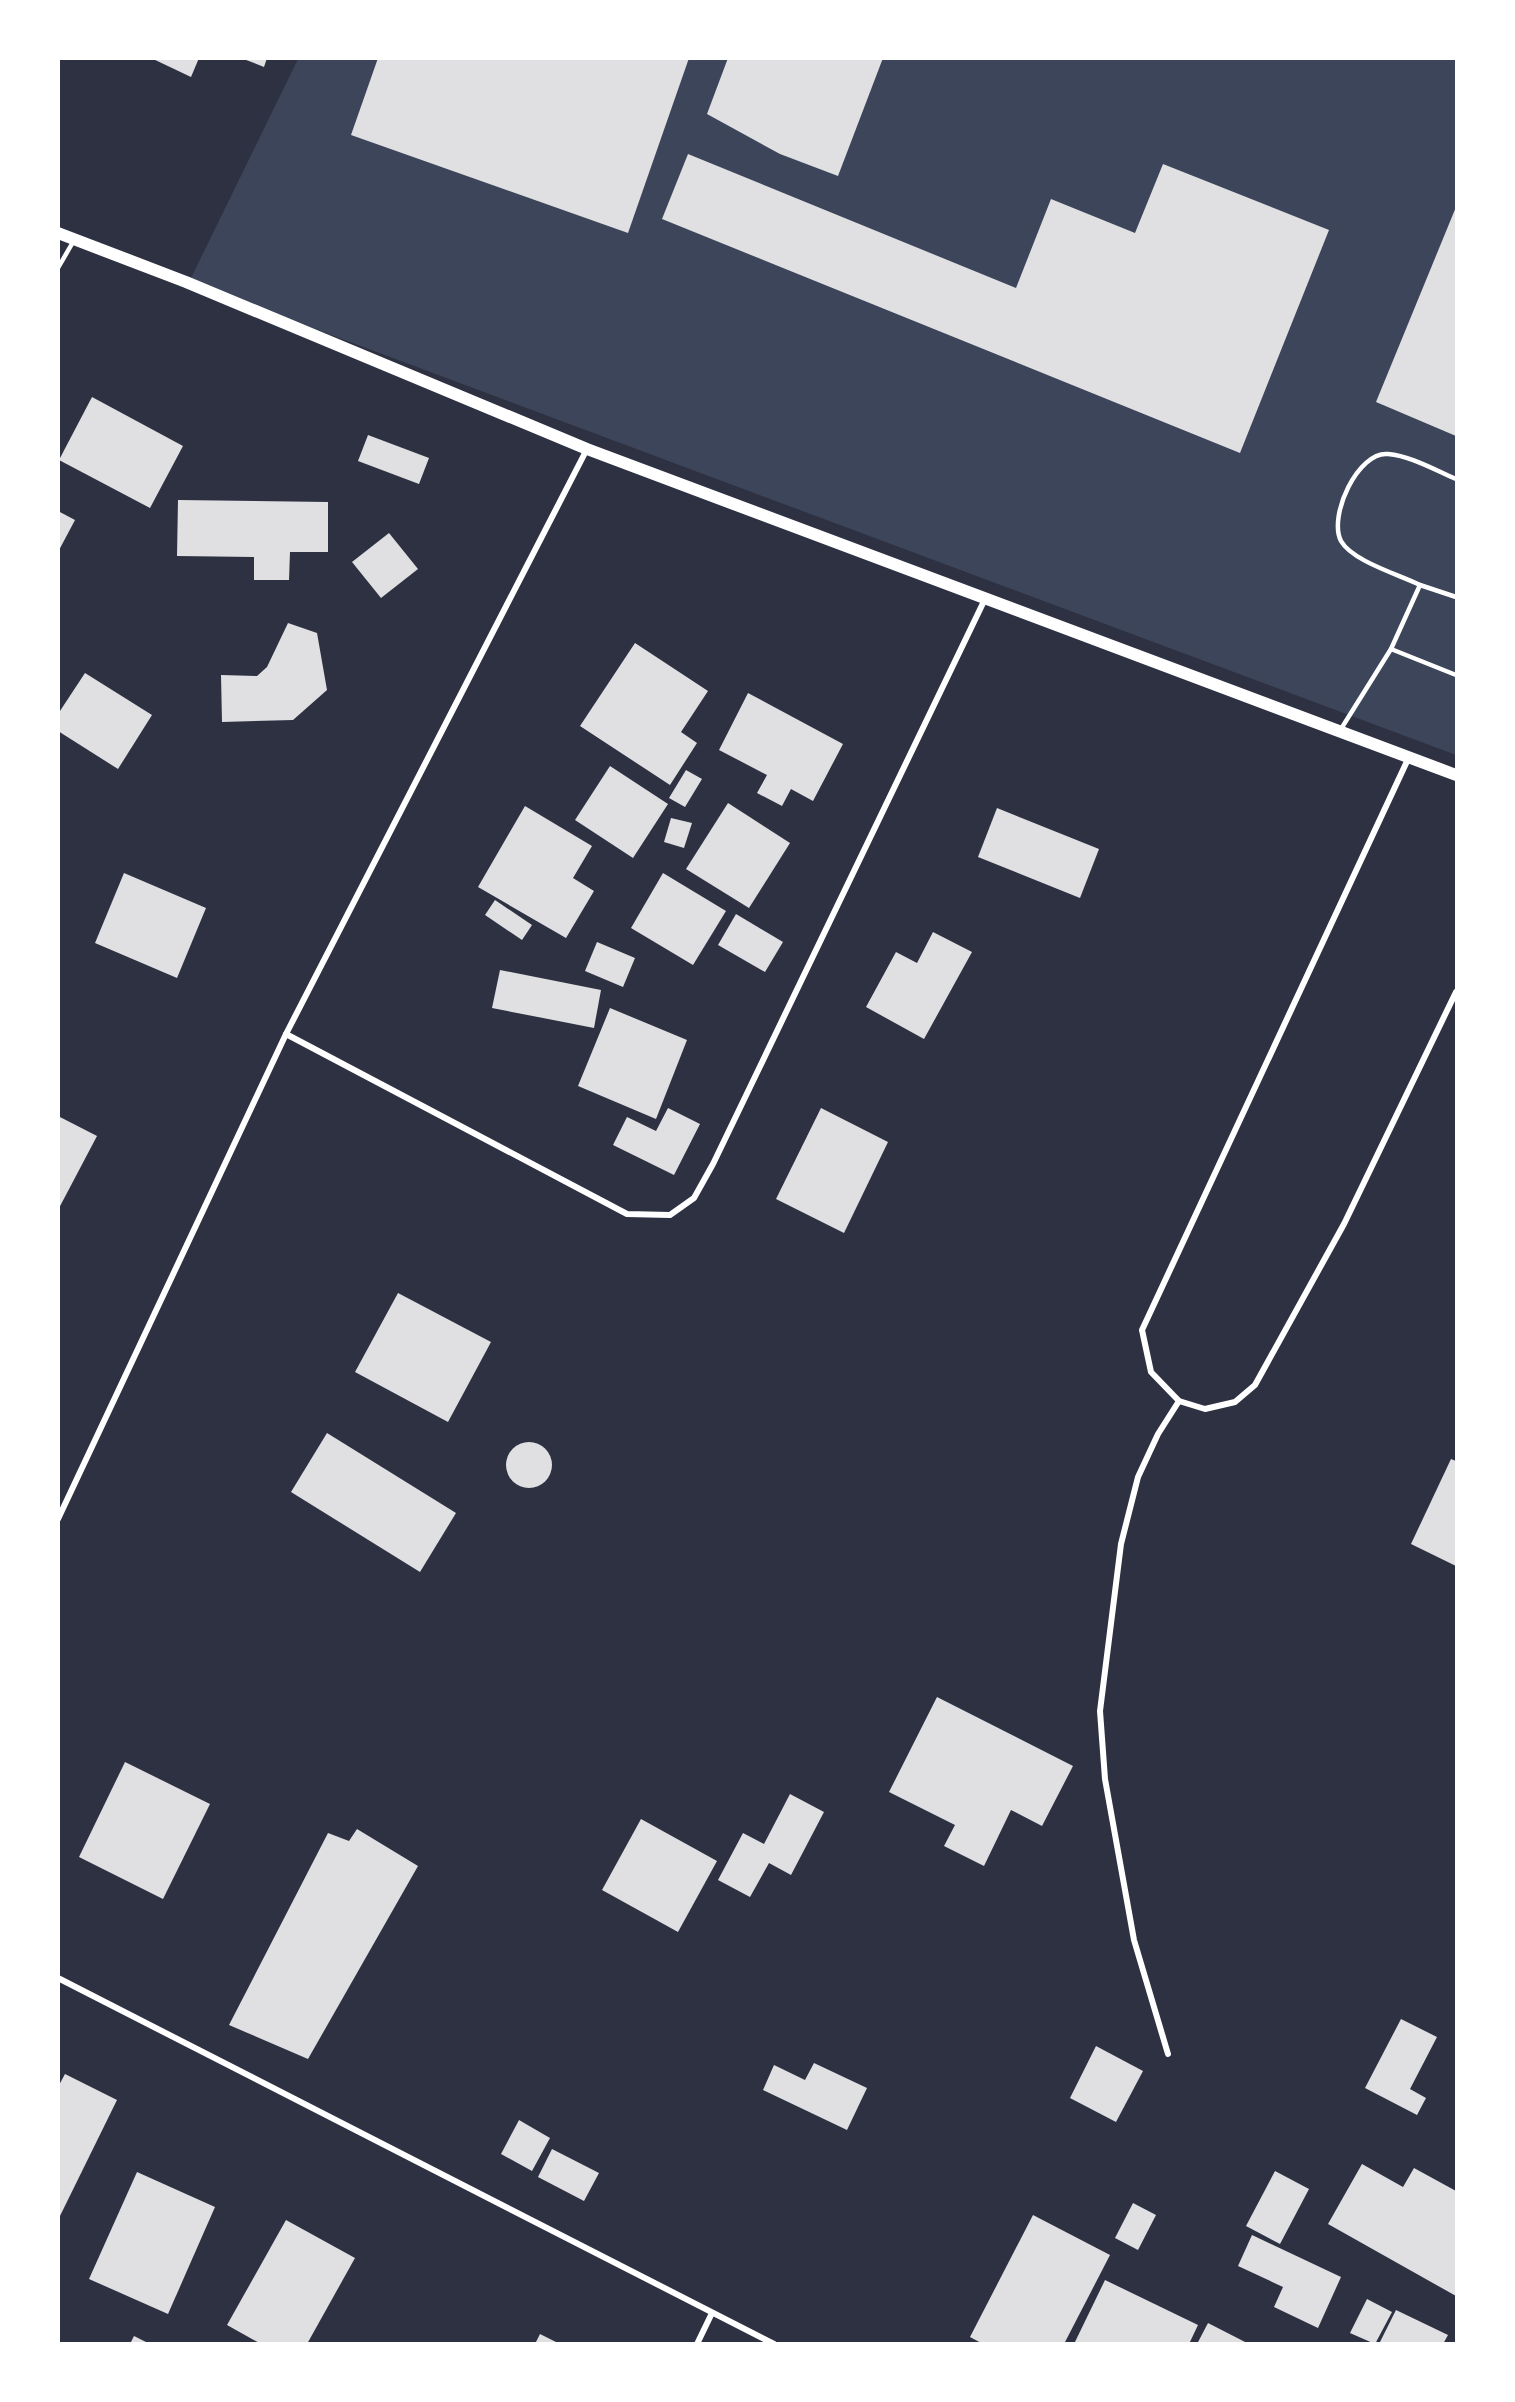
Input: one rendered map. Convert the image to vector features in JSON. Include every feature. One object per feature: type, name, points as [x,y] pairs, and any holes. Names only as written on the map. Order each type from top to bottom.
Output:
[{"type":"main road","points":[[58,232],[186,282],[587,449],[1456,775]]},
{"type":"street","points":[[58,1519],[286,1034],[587,449]]},
{"type":"street","points":[[286,1034],[627,1214],[670,1215],[694,1198],[713,1164],[985,598]]},
{"type":"street","points":[[1409,757],[1142,1330],[1151,1372],[1179,1401],[1205,1408],[1235,1402],[1255,1385],[1344,1224],[1456,992]]},
{"type":"street","points":[[1168,2054],[1134,1940],[1105,1779],[1100,1711],[1121,1544],[1135,1489],[1158,1434],[1179,1401]]},
{"type":"street","points":[[58,1978],[774,2343]]},
{"type":"street","points":[[697,2343],[712,2313]]},
{"type":"lane","points":[[58,268],[74,239]]},
{"type":"lane","points":[[1456,479],[1407,458],[1386,453],[1372,458],[1358,471],[1343,500],[1338,521],[1341,540],[1355,555],[1420,585],[1456,597]]},
{"type":"lane","points":[[1340,731],[1391,649],[1420,585]]},
{"type":"lane","points":[[1391,649],[1456,675]]},
{"type":"shaded area","points":[[298,59],[1456,59],[1456,755],[189,282]]},
{"type":"building","points":[[151,58],[199,58],[191,77]]},
{"type":"building","points":[[241,58],[267,58],[264,67]]},
{"type":"building","points":[[378,58],[689,58],[628,233],[351,135]]},
{"type":"building","points":[[728,58],[883,58],[838,176],[780,154],[707,114]]},
{"type":"building","points":[[688,154],[1016,288],[1051,199],[1135,233],[1163,164],[1329,230],[1240,453],[662,219]]},
{"type":"building","points":[[1456,207],[1456,436],[1376,402]]},
{"type":"building","points":[[92,397],[183,446],[150,508],[59,460]]},
{"type":"building","points":[[368,435],[429,458],[419,484],[358,461]]},
{"type":"building","points":[[178,500],[328,502],[328,552],[290,552],[289,580],[254,580],[254,557],[177,556]]},
{"type":"building","points":[[58,511],[75,520],[58,552]]},
{"type":"building","points":[[389,533],[418,569],[381,598],[352,562]]},
{"type":"building","points":[[288,623],[317,633],[327,690],[293,720],[222,722],[221,675],[257,676],[267,667]]},
{"type":"building","points":[[635,643],[708,691],[681,732],[697,743],[670,785],[580,726]]},
{"type":"building","points":[[85,673],[152,715],[118,769],[58,731],[58,714]]},
{"type":"building","points":[[748,693],[843,744],[813,801],[791,789],[782,806],[757,793],[767,775],[719,750]]},
{"type":"building","points":[[610,766],[668,804],[633,858],[575,820]]},
{"type":"building","points":[[686,770],[702,779],[685,807],[669,798]]},
{"type":"building","points":[[728,803],[790,843],[749,908],[686,869]]},
{"type":"building","points":[[525,806],[592,846],[573,878],[594,891],[566,938],[478,887]]},
{"type":"building","points":[[997,808],[1099,849],[1080,898],[978,857]]},
{"type":"building","points":[[671,818],[692,823],[684,848],[664,842]]},
{"type":"building","points":[[124,873],[206,908],[177,978],[95,943]]},
{"type":"building","points":[[663,873],[726,911],[693,965],[631,928]]},
{"type":"building","points":[[495,900],[532,925],[522,940],[485,915]]},
{"type":"building","points":[[736,914],[783,942],[765,972],[718,945]]},
{"type":"building","points":[[933,932],[972,952],[924,1039],[866,1007],[896,952],[917,963]]},
{"type":"building","points":[[597,942],[635,958],[623,987],[585,971]]},
{"type":"building","points":[[500,970],[601,990],[594,1028],[492,1008]]},
{"type":"building","points":[[610,1008],[687,1040],[656,1119],[578,1086]]},
{"type":"building","points":[[668,1108],[700,1124],[674,1175],[613,1145],[627,1117],[656,1131]]},
{"type":"building","points":[[821,1108],[888,1142],[844,1233],[776,1199]]},
{"type":"building","points":[[58,1116],[97,1136],[58,1210]]},
{"type":"building","points":[[398,1293],[491,1342],[448,1422],[355,1372]]},
{"type":"building","points":[[327,1433],[456,1513],[420,1572],[291,1492]]},
{"type":"building","points":[[534,1442],[546,1448],[551,1456],[551,1474],[546,1482],[538,1487],[524,1488],[512,1482],[507,1474],[506,1460],[512,1448],[520,1443]]},
{"type":"building","points":[[1451,1459],[1456,1461],[1456,1566],[1411,1544]]},
{"type":"building","points":[[937,1697],[1073,1766],[1042,1826],[1011,1810],[984,1866],[944,1846],[955,1825],[889,1792]]},
{"type":"building","points":[[125,1762],[210,1804],[163,1899],[79,1857]]},
{"type":"building","points":[[790,1794],[824,1812],[791,1875],[769,1863],[750,1897],[718,1880],[743,1833],[764,1844]]},
{"type":"building","points":[[641,1819],[717,1861],[678,1932],[602,1890]]},
{"type":"building","points":[[357,1829],[418,1866],[308,2059],[229,2025],[328,1833],[349,1841]]},
{"type":"building","points":[[1401,2019],[1437,2037],[1410,2089],[1426,2098],[1417,2115],[1365,2088]]},
{"type":"building","points":[[1096,2046],[1143,2071],[1116,2122],[1070,2098]]},
{"type":"building","points":[[814,2063],[867,2088],[847,2130],[763,2090],[774,2065],[805,2080]]},
{"type":"building","points":[[65,2074],[117,2100],[58,2220],[58,2087]]},
{"type":"building","points":[[519,2120],[550,2138],[532,2171],[501,2154]]},
{"type":"building","points":[[552,2149],[599,2173],[584,2201],[538,2177]]},
{"type":"building","points":[[1362,2164],[1403,2187],[1414,2168],[1456,2191],[1456,2296],[1328,2224]]},
{"type":"building","points":[[1275,2171],[1309,2189],[1280,2244],[1246,2226]]},
{"type":"building","points":[[137,2172],[215,2207],[168,2314],[89,2279]]},
{"type":"building","points":[[1133,2203],[1156,2215],[1138,2250],[1115,2238]]},
{"type":"building","points":[[1033,2215],[1110,2255],[1064,2344],[983,2344],[970,2337]]},
{"type":"building","points":[[286,2220],[355,2258],[307,2344],[261,2344],[227,2325]]},
{"type":"building","points":[[1252,2235],[1341,2277],[1318,2328],[1274,2307],[1283,2287],[1238,2266]]},
{"type":"building","points":[[1105,2280],[1198,2325],[1189,2344],[1074,2344]]},
{"type":"building","points":[[1367,2299],[1392,2312],[1375,2344],[1350,2333]]},
{"type":"building","points":[[1396,2310],[1448,2335],[1443,2344],[1379,2344]]},
{"type":"building","points":[[1208,2323],[1249,2344],[1197,2344]]},
{"type":"building","points":[[540,2334],[560,2344],[535,2344]]},
{"type":"building","points":[[134,2336],[150,2344],[130,2344]]}]
